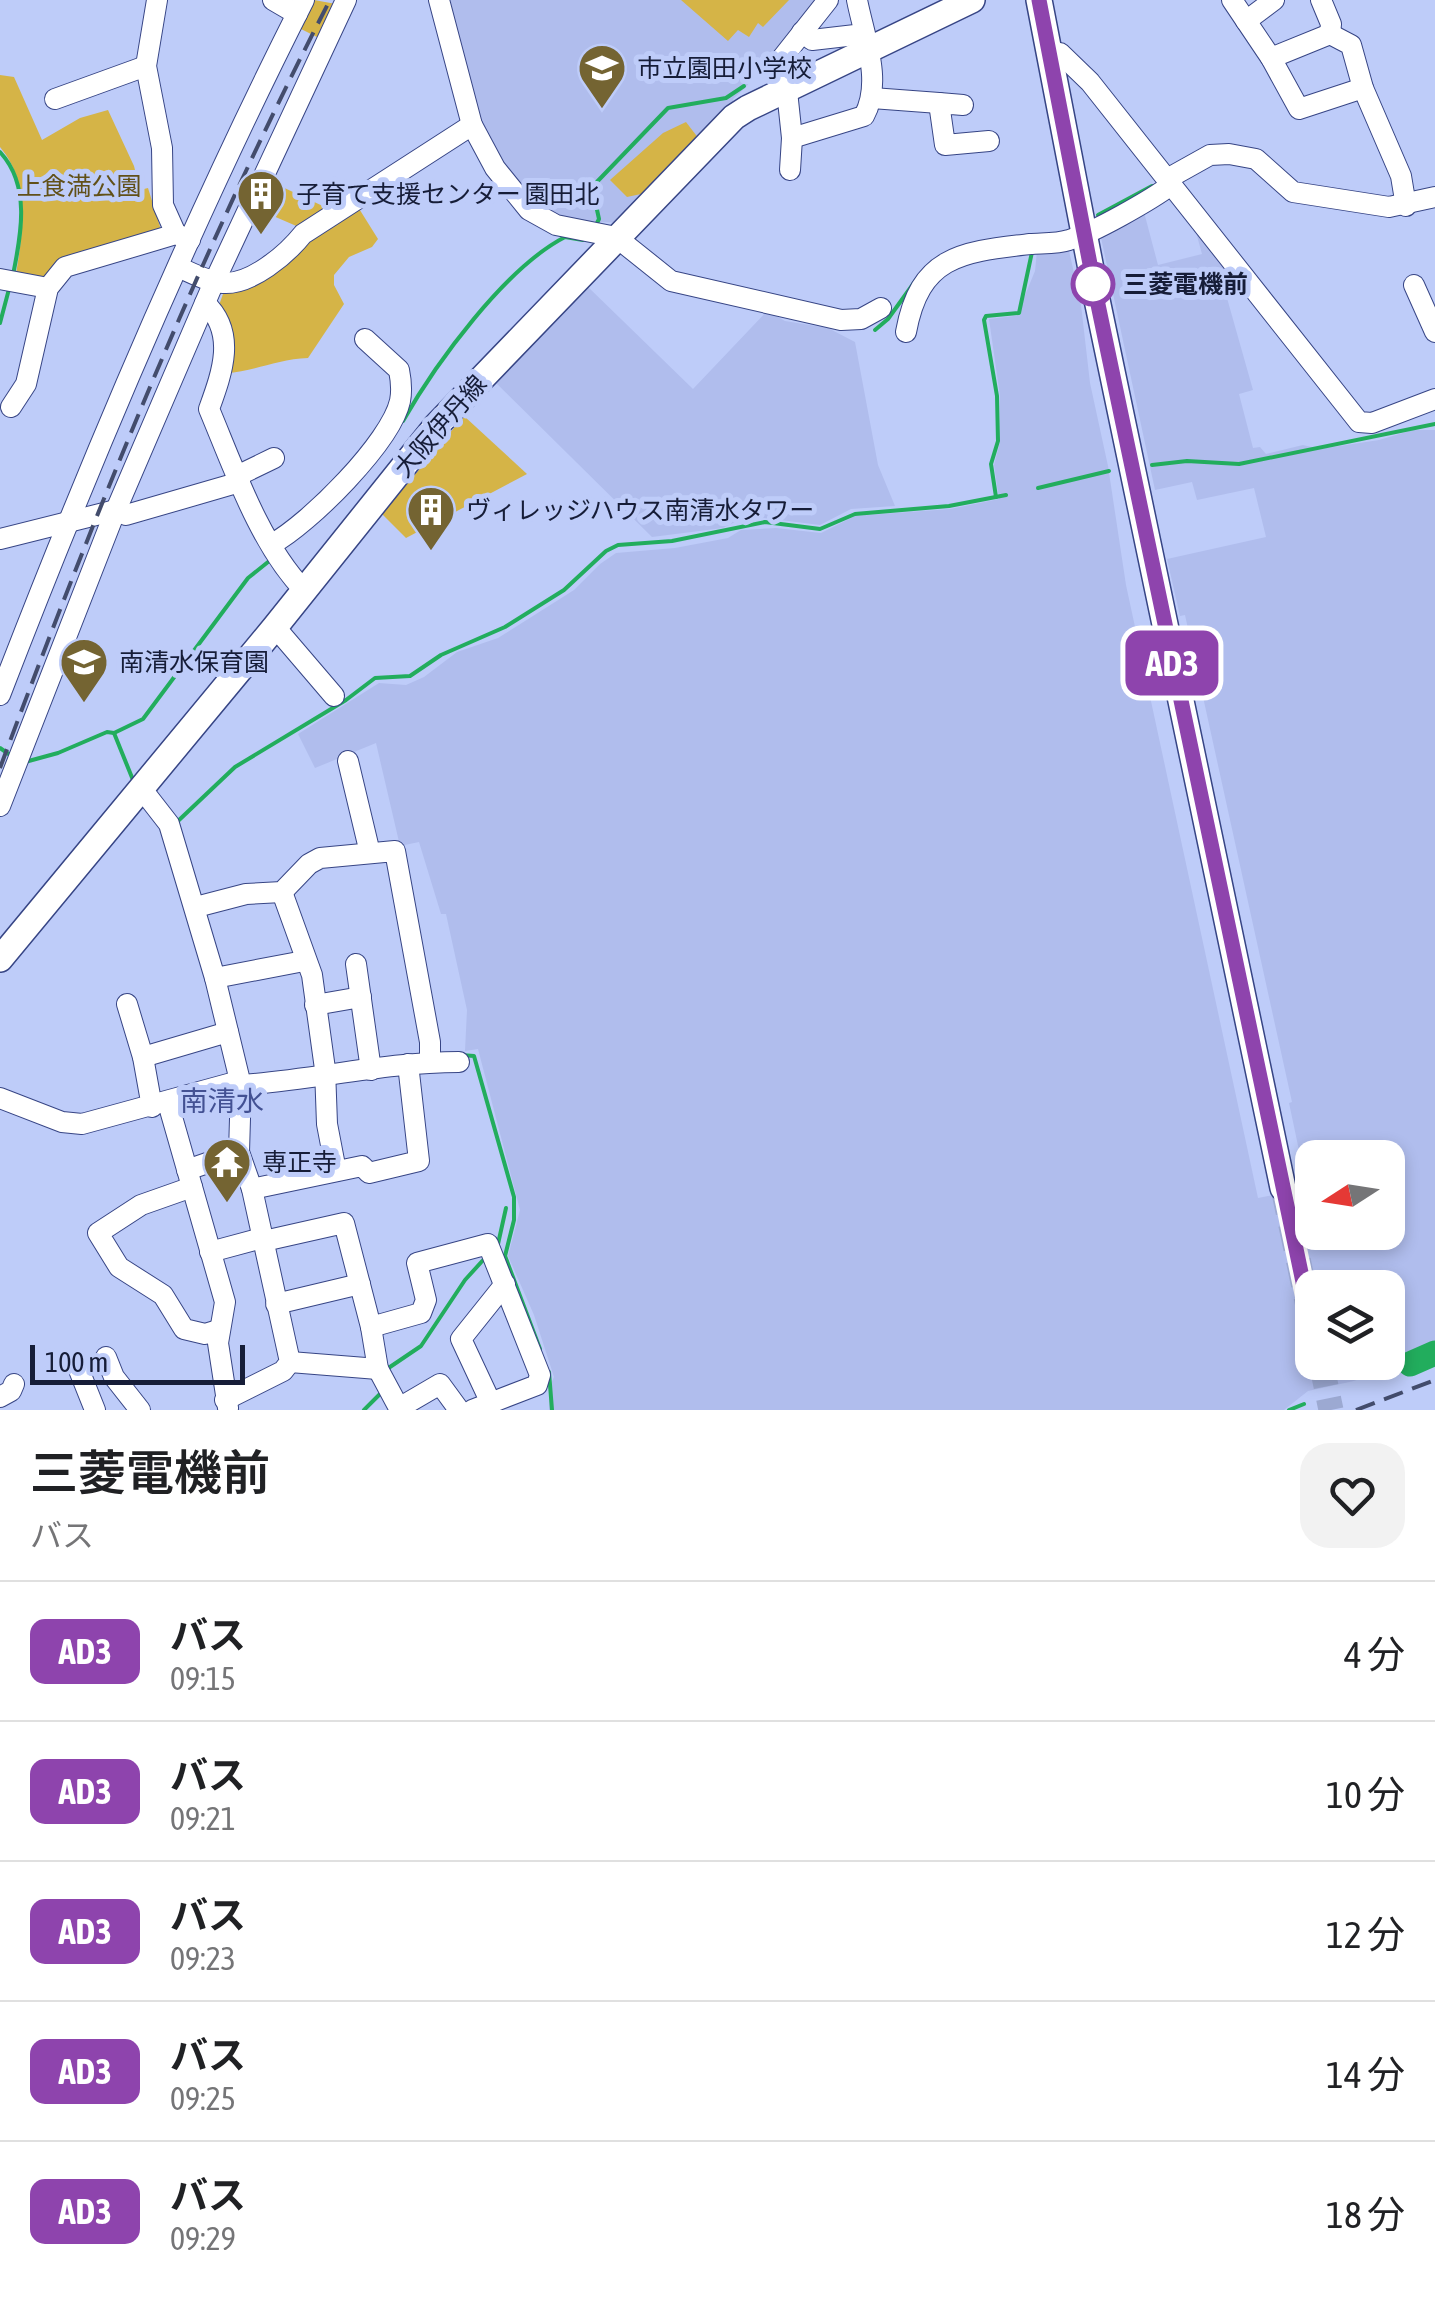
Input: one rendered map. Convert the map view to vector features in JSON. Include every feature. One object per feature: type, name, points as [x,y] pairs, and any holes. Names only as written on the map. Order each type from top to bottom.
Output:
[{"type":"main road","name":"大阪伊丹線","points":[[0,959],[436,426],[734,117],[866,43],[972,0]]},
{"type":"main road","points":[[1039,0],[1083,232],[1283,1188]]},
{"type":"street","points":[[157,0],[146,66],[160,131],[164,205],[183,237]]},
{"type":"street","points":[[0,695],[7,654],[178,267],[183,237],[231,154],[301,7],[273,0]]},
{"type":"street","points":[[0,806],[116,510],[214,282],[346,0]]},
{"type":"street","points":[[439,0],[472,125],[495,168],[529,210],[556,225],[616,237],[671,280],[696,288],[841,320],[860,318],[881,308]]},
{"type":"street","points":[[790,170],[792,138],[775,67],[828,0]]},
{"type":"street","points":[[792,138],[864,116],[872,98],[857,0]]},
{"type":"street","points":[[1232,0],[1299,109],[1363,88]]},
{"type":"street","points":[[1246,20],[1274,0]]},
{"type":"street","points":[[1321,0],[1331,24],[1330,34]]},
{"type":"street","points":[[802,32],[812,40],[866,43]]},
{"type":"street","points":[[1271,58],[1330,34],[1351,45],[1363,88],[1402,177],[1406,206]]},
{"type":"street","points":[[1050,54],[1060,53],[1090,82],[1359,422],[1372,423],[1435,399]]},
{"type":"street","points":[[55,99],[146,66]]},
{"type":"street","points":[[872,98],[963,104]]},
{"type":"street","points":[[939,103],[944,145],[989,141]]},
{"type":"street","points":[[178,267],[229,284],[266,268],[283,257],[303,234],[472,125]]},
{"type":"street","points":[[231,154],[266,170]]},
{"type":"street","points":[[906,332],[910,308],[920,286],[964,252],[1069,240],[1158,195],[1169,182],[1210,155],[1246,155],[1256,159],[1293,192],[1388,206],[1406,206],[1435,198]]},
{"type":"street","points":[[11,407],[26,384],[48,288],[72,263],[183,237]]},
{"type":"street","points":[[0,280],[48,288]]},
{"type":"street","points":[[1414,286],[1435,332]]},
{"type":"street","points":[[205,303],[222,325],[224,352],[223,369],[209,409],[272,544],[304,590]]},
{"type":"street","points":[[272,544],[333,494],[382,438],[400,403],[399,370],[365,340]]},
{"type":"street","points":[[0,539],[116,510],[126,514],[239,479],[274,458]]},
{"type":"street","points":[[275,627],[334,696]]},
{"type":"street","points":[[348,761],[370,853]]},
{"type":"street","points":[[127,1004],[190,1179],[224,1302],[218,1330],[224,1406],[284,1371],[290,1362],[252,1189],[239,1152],[245,1085],[170,824],[141,788]]},
{"type":"street","points":[[196,907],[246,894],[282,892],[320,858],[395,851],[430,1058]]},
{"type":"street","points":[[282,892],[312,976],[336,1170]]},
{"type":"street","points":[[215,978],[304,961]]},
{"type":"street","points":[[356,964],[371,1066]]},
{"type":"street","points":[[315,1004],[361,996]]},
{"type":"street","points":[[143,1057],[228,1032]]},
{"type":"street","points":[[0,1098],[72,1124],[245,1085],[430,1058],[460,1062]]},
{"type":"street","points":[[252,1189],[336,1170],[362,1166],[369,1173],[419,1161],[408,1064]]},
{"type":"street","points":[[218,1330],[206,1334],[184,1329],[163,1295],[119,1266],[98,1232],[239,1152]]},
{"type":"street","points":[[210,1252],[344,1223],[378,1369],[399,1409],[440,1384],[459,1410]]},
{"type":"street","points":[[371,1326],[421,1313],[426,1300],[417,1263],[488,1244],[505,1284],[540,1375],[537,1385],[481,1406],[461,1339],[505,1284]]},
{"type":"street","points":[[276,1304],[360,1284]]},
{"type":"street","points":[[106,1357],[114,1377],[140,1410]]},
{"type":"street","points":[[290,1362],[378,1369]]},
{"type":"street","points":[[77,1365],[94,1410]]},
{"type":"shaded area","name":"市立園田小学校","points":[[448,0],[815,0],[733,99],[735,107],[621,223],[577,221],[557,215],[531,197],[498,154],[476,116]]},
{"type":"shaded area","points":[[1144,212],[1158,265],[1202,254],[1194,225],[1237,281],[1225,291],[1253,390],[1239,394],[1253,448],[1260,447],[1266,454],[1303,445],[1320,449],[1413,430],[1435,430],[1435,1350],[1405,1361],[1405,1270],[1295,1270],[1295,1380],[1357,1380],[1308,1391],[1284,1410],[549,1410],[549,1388],[554,1377],[534,1315],[508,1256],[520,1210],[478,1049],[465,1051],[467,1010],[446,914],[441,914],[419,842],[400,846],[376,743],[315,768],[298,734],[379,683],[406,685],[424,677],[457,652],[498,638],[574,590],[616,553],[675,548],[728,538],[741,530],[776,528],[821,533],[855,516],[950,509],[999,499],[994,465],[1000,442],[1000,396],[989,319],[1021,315],[1037,251],[1068,246],[1126,585],[1258,1198],[1295,1190],[1295,1250],[1405,1250],[1405,1140],[1297,1140],[1289,1103],[1292,1102],[1185,615],[1180,616],[1167,559],[1266,537],[1254,488],[1197,500],[1192,482],[1155,490],[1100,233]]},
{"type":"shaded area","points":[[586,285],[693,389],[767,311],[785,321],[828,328],[855,342],[878,465],[895,506],[851,509],[820,525],[764,518],[723,528],[652,537],[494,381]]},
{"type":"green space","points":[[314,0],[336,4],[319,38],[299,28]]},
{"type":"green space","points":[[681,0],[789,0],[763,27],[758,23],[749,37],[738,30],[728,41]]},
{"type":"green space","name":"上食満公園","points":[[0,75],[14,77],[42,140],[80,118],[108,110],[134,166],[140,190],[148,188],[162,233],[40,281],[16,274],[21,192],[10,161],[0,147]]},
{"type":"green space","points":[[686,122],[699,139],[650,192],[627,197],[610,180],[663,133]]},
{"type":"green space","points":[[276,184],[327,208],[301,228],[264,212]]},
{"type":"green space","points":[[358,207],[378,239],[372,247],[349,257],[334,275],[334,285],[344,304],[308,358],[226,373],[218,308],[223,294],[265,274],[307,238]]},
{"type":"green space","points":[[464,416],[527,474],[406,538],[382,514]]},
{"type":"waterway","points":[[597,223],[592,187],[668,108],[726,98],[744,86]]},
{"type":"waterway","points":[[0,152],[10,165],[20,195],[21,227],[13,275]]},
{"type":"waterway","points":[[1098,215],[1152,186]]},
{"type":"waterway","points":[[403,421],[453,345],[496,294],[542,251],[565,237],[583,240]]},
{"type":"waterway","points":[[996,497],[991,464],[998,441],[997,396],[984,320],[986,316],[1019,313],[1032,252]]},
{"type":"waterway","points":[[875,330],[888,319],[916,280]]},
{"type":"waterway","points":[[0,323],[9,289]]},
{"type":"waterway","points":[[1152,465],[1187,461],[1239,464],[1435,424]]},
{"type":"waterway","points":[[1038,488],[1109,471]]},
{"type":"waterway","points":[[178,821],[235,767],[346,700],[375,678],[410,676],[441,655],[505,627],[564,590],[606,551],[618,545],[672,541],[765,522],[820,529],[855,514],[949,506],[1006,495]]},
{"type":"waterway","points":[[25,762],[107,732],[114,733],[143,719],[248,578],[273,558]]},
{"type":"waterway","points":[[114,733],[133,780]]},
{"type":"waterway","points":[[0,748],[13,757]]},
{"type":"waterway","points":[[461,1055],[474,1056],[514,1197],[514,1220],[505,1256],[540,1349]]},
{"type":"waterway","points":[[498,1244],[506,1208]]},
{"type":"waterway","points":[[387,1369],[421,1346],[465,1280],[485,1258]]},
{"type":"waterway","points":[[1410,1364],[1435,1353]]},
{"type":"waterway","points":[[549,1372],[552,1410]]},
{"type":"waterway","points":[[364,1410],[382,1392]]},
{"type":"waterway","points":[[1289,1410],[1304,1404]]},
{"type":"tunnel","points":[[1283,1188],[1300,1270]]},
{"type":"tunnel","points":[[1325,1380],[1331,1410]]},
{"type":"railway","points":[[0,768],[153,379],[238,188],[330,0]]},
{"type":"railway","points":[[1356,1410],[1435,1380]]},
{"type":"bus line","name":"AD3","points":[[1039,0],[1096,295],[1300,1270]]},
{"type":"place","name":"市立園田小学校","points":[[602,110]]},
{"type":"place","name":"子育て支援センター 園田北","points":[[261,236]]},
{"type":"place","name":"三菱電機前","points":[[1093,284]]},
{"type":"place","name":"ヴィレッジハウス南清水タワー","points":[[431,552]]},
{"type":"place","name":"南清水保育園","points":[[84,704]]},
{"type":"place","name":"専正寺","points":[[227,1204]]},
{"type":"district","name":"南清水","points":[[222,1101]]}]
